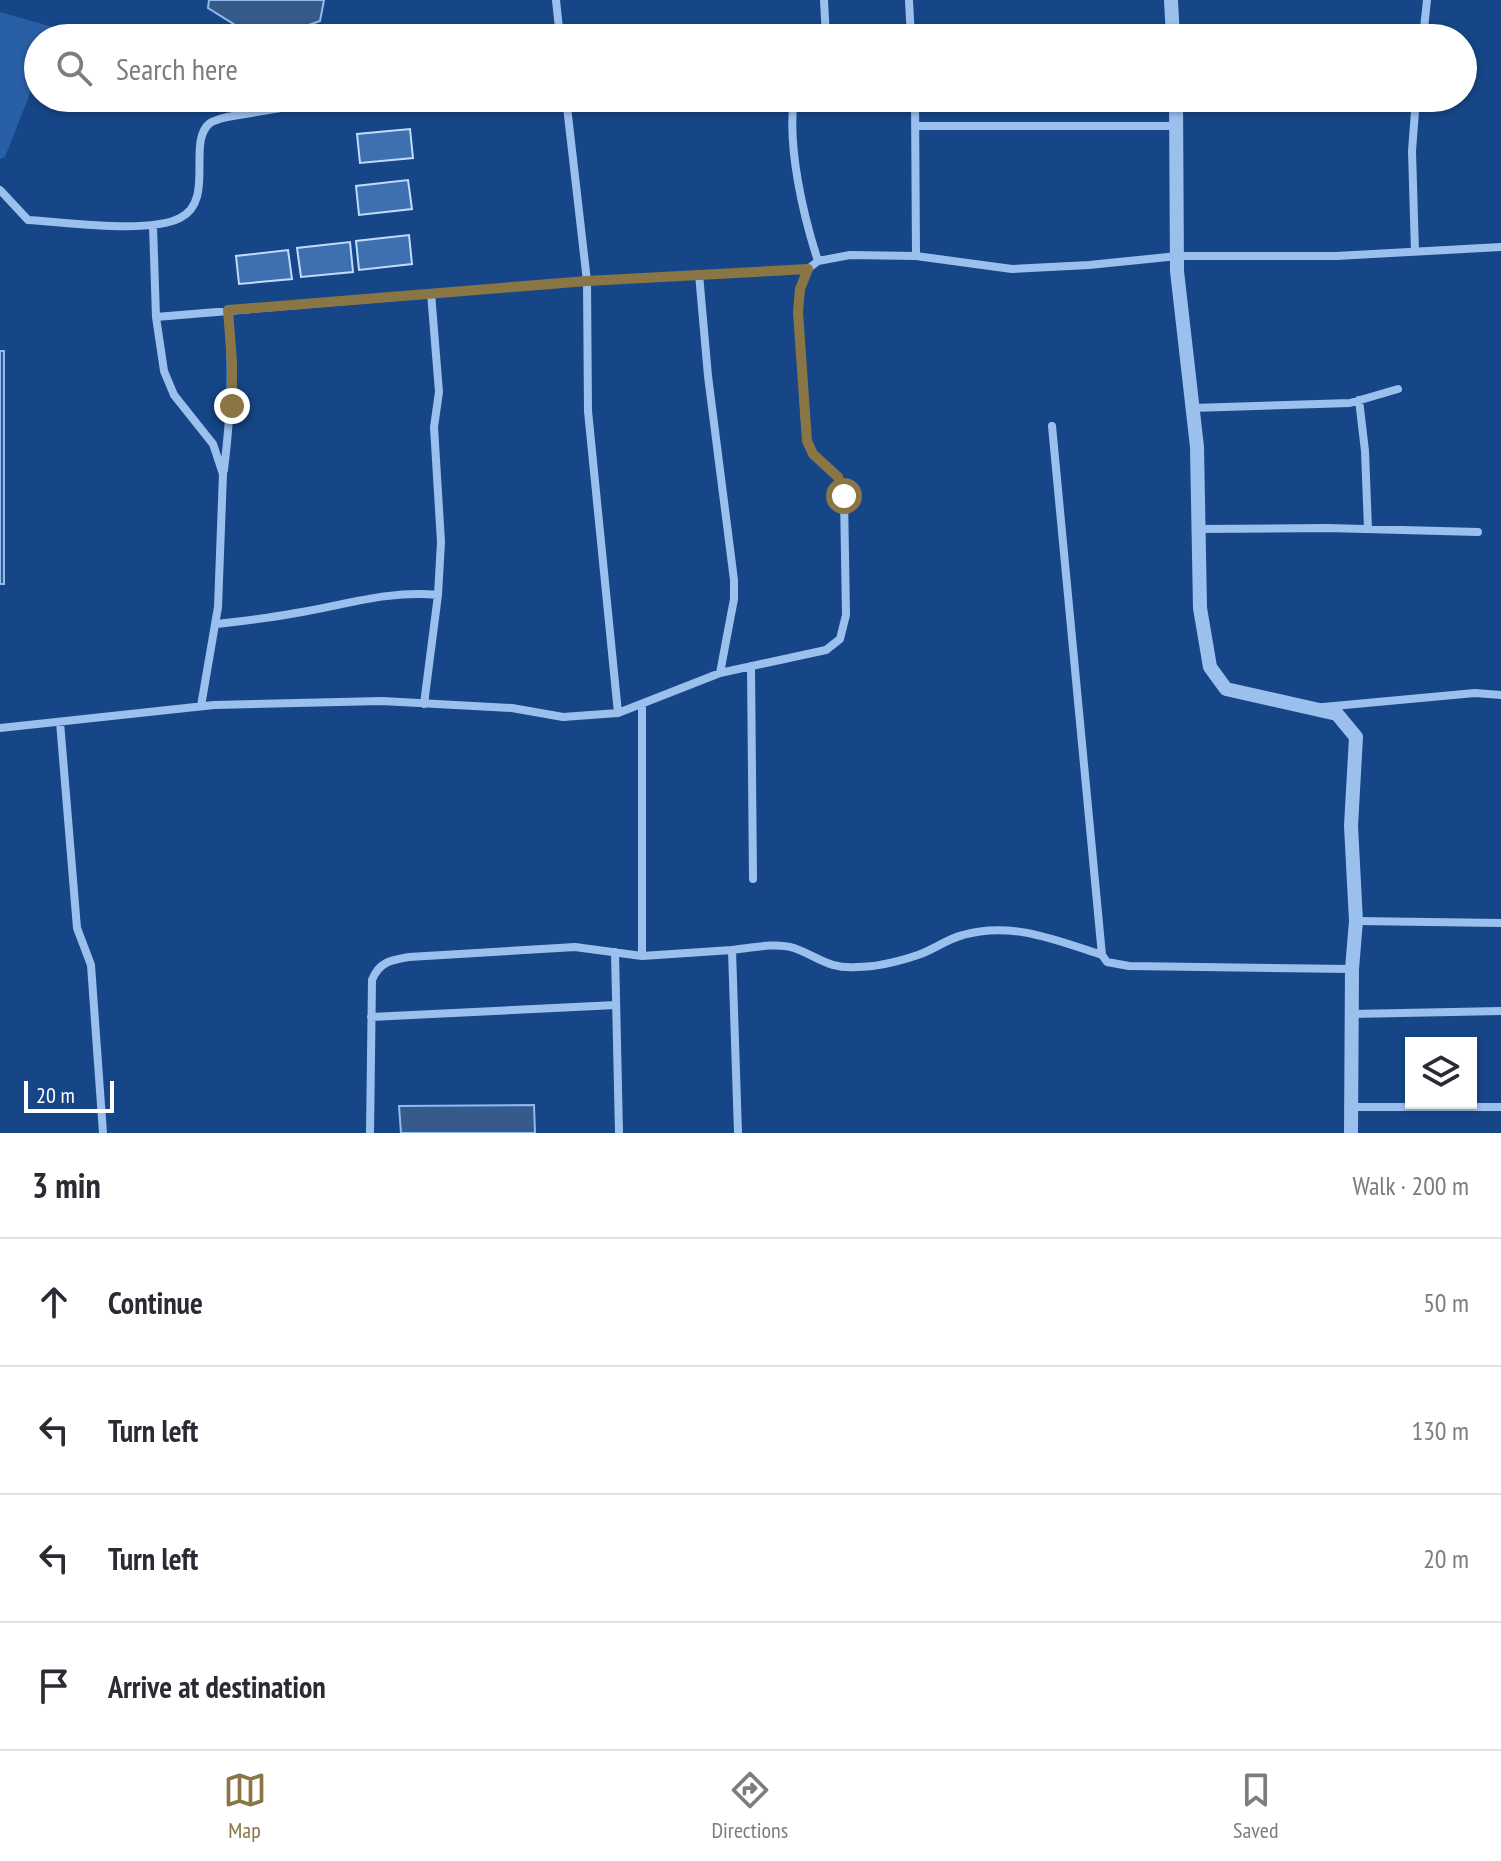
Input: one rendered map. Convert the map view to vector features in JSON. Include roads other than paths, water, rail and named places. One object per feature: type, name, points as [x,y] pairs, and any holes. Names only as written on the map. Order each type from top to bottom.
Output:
[{"type":"street","points":[[556,0],[559,24]]},
{"type":"street","points":[[824,0],[825,24]]},
{"type":"street","points":[[909,0],[910,24]]},
{"type":"street","points":[[1171,0],[1172,24]]},
{"type":"street","points":[[1424,24],[1427,0]]},
{"type":"street","points":[[0,190],[28,220],[153,226],[183,217],[196,201],[201,136],[210,122],[257,112]]},
{"type":"street","points":[[568,112],[587,281],[588,411],[618,713]]},
{"type":"street","points":[[792,112],[804,217],[818,261]]},
{"type":"street","points":[[915,112],[916,256]]},
{"type":"street","points":[[1176,112],[1178,256],[1197,447],[1200,608],[1210,667],[1226,689],[1337,714],[1356,737],[1351,826],[1356,921],[1352,969],[1351,1133]]},
{"type":"street","points":[[1415,112],[1412,151],[1415,252]]},
{"type":"street","points":[[915,126],[1177,126]]},
{"type":"street","points":[[153,226],[156,317],[164,371],[174,395],[213,444],[223,474]]},
{"type":"street","points":[[0,728],[201,706],[382,701],[512,708],[563,717],[618,713],[720,673],[826,650],[840,639],[846,615],[844,496],[838,477],[813,454],[807,441],[798,312],[800,289],[808,269],[818,261],[850,255],[916,256],[1012,269],[1178,256],[1336,256],[1501,247]]},
{"type":"street","points":[[156,317],[587,281],[808,269]]},
{"type":"street","points":[[699,274],[708,376],[734,580],[734,599],[720,673]]},
{"type":"street","points":[[424,704],[438,595],[441,542],[434,427],[439,392],[431,293]]},
{"type":"street","points":[[201,706],[216,624],[223,474],[232,406],[228,310]]},
{"type":"street","points":[[1192,408],[1350,403],[1398,389]]},
{"type":"street","points":[[1359,400],[1365,451],[1368,529]]},
{"type":"street","points":[[1052,426],[1102,955],[1107,962],[1129,966],[1352,969]]},
{"type":"street","points":[[1198,529],[1478,532]]},
{"type":"street","points":[[216,624],[298,613],[410,592],[438,595]]},
{"type":"street","points":[[751,666],[753,879]]},
{"type":"street","points":[[1316,708],[1475,693],[1501,695]]},
{"type":"street","points":[[642,705],[642,956]]},
{"type":"street","points":[[60,722],[77,928],[91,965],[103,1133]]},
{"type":"street","points":[[1356,921],[1501,923]]},
{"type":"street","points":[[370,1133],[372,980],[377,968],[389,960],[575,947],[642,956],[781,946],[793,948],[836,968],[861,967],[918,955],[968,934],[1010,930],[1032,933],[1102,955]]},
{"type":"street","points":[[732,950],[738,1133]]},
{"type":"street","points":[[615,952],[619,1133]]},
{"type":"street","points":[[371,1017],[616,1005]]},
{"type":"street","points":[[1352,1014],[1501,1011]]},
{"type":"street","points":[[1352,1107],[1501,1107]]}]
